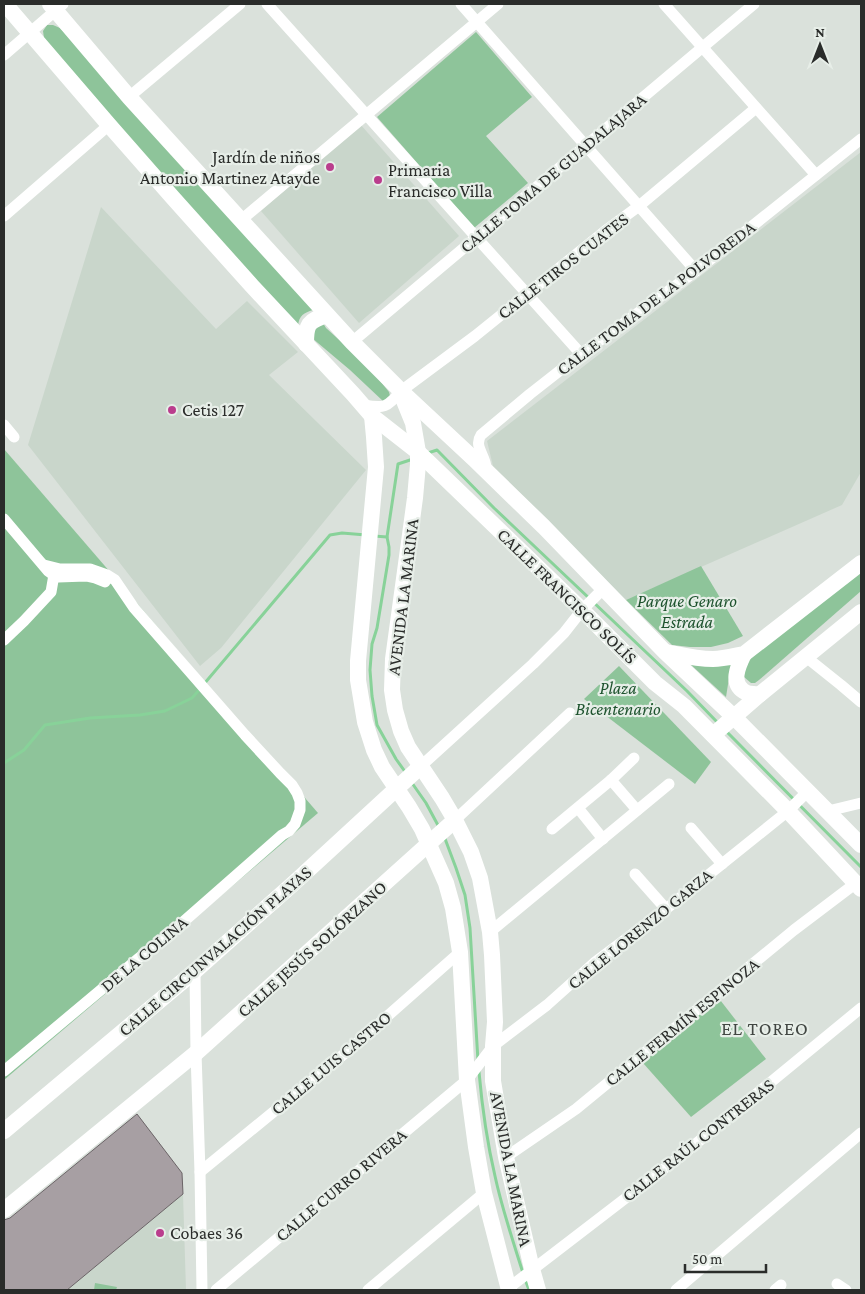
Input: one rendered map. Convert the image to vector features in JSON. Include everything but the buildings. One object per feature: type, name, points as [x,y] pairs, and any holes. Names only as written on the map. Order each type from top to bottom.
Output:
[{"type":"main road","name":"CALLE FRANCISCO SOLÍS","points":[[5,4],[252,286],[367,410],[421,455],[655,683],[684,706],[788,811],[858,886]]},
{"type":"main road","name":"CALLE FRANCISCO SOLÍS","points":[[57,6],[129,97],[352,342],[400,391],[544,527],[665,652],[734,717],[861,845]]},
{"type":"main road","points":[[306,344],[306,332],[309,324],[313,320],[327,315]]},
{"type":"main road","name":"AVENIDA LA MARINA","points":[[400,391],[413,423],[421,455],[418,464],[415,498],[392,659],[392,690],[395,710],[408,747],[455,820],[480,878],[490,932],[492,955],[495,1022],[493,1046],[494,1081],[506,1157],[538,1290]]},
{"type":"main road","name":"AVENIDA LA MARINA","points":[[367,410],[374,436],[376,467],[358,680],[364,722],[382,767],[418,822],[429,844],[446,883],[453,908],[460,952],[467,1080],[484,1193],[507,1290]]},
{"type":"main road","points":[[665,652],[687,657],[713,659],[744,654],[861,563]]},
{"type":"main road","points":[[713,735],[861,612]]},
{"type":"main road","points":[[744,654],[737,670],[737,684],[747,693],[759,695]]},
{"type":"main road","name":"CALLE CIRCUNVALACIÓN PLAYAS","points":[[4,1131],[195,970],[294,883],[421,766]]},
{"type":"main road","points":[[429,844],[455,820]]},
{"type":"main road","name":"CALLE JESÚS SOLÓRZANO","points":[[4,1210],[196,1053],[429,844]]},
{"type":"street","points":[[129,97],[240,4]]},
{"type":"street","points":[[267,4],[581,354]]},
{"type":"street","points":[[461,4],[696,271]]},
{"type":"street","points":[[240,221],[498,4]]},
{"type":"street","points":[[664,4],[816,174]]},
{"type":"street","name":"CALLE TOMA DE GUADALAJARA","points":[[352,342],[754,4]]},
{"type":"street","points":[[4,56],[57,6]]},
{"type":"street","name":"CALLE TIROS CUATES","points":[[367,410],[385,406],[392,402],[400,391],[475,336],[605,231],[639,206],[756,108]]},
{"type":"street","points":[[4,216],[109,125]]},
{"type":"street","name":"CALLE TOMA DE LA POLVOREDA","points":[[480,466],[486,464],[478,446],[478,440],[481,435],[581,354],[696,271],[861,139]]},
{"type":"street","points":[[4,425],[14,437]]},
{"type":"street","points":[[4,519],[51,570],[52,588],[48,596],[4,640]]},
{"type":"street","name":"DE LA COLINA","points":[[4,1071],[174,930],[282,835],[293,811],[293,802],[280,774],[121,591],[94,578],[51,570]]},
{"type":"street","points":[[421,766],[533,664],[604,588]]},
{"type":"street","points":[[806,657],[861,702]]},
{"type":"street","points":[[455,820],[570,713]]},
{"type":"street","points":[[552,829],[611,780],[634,758]]},
{"type":"street","points":[[611,780],[637,810]]},
{"type":"street","points":[[490,932],[669,784]]},
{"type":"street","name":"CALLE LORENZO GARZA","points":[[493,1046],[547,1005],[594,963],[666,909],[788,811],[808,792]]},
{"type":"street","points":[[828,811],[861,803]]},
{"type":"street","points":[[578,808],[603,839]]},
{"type":"street","points":[[691,828],[722,864]]},
{"type":"street","points":[[635,874],[666,909]]},
{"type":"street","name":"CALLE FERMÍN ESPINOZA","points":[[506,1157],[576,1109],[794,930],[858,886]]},
{"type":"street","name":"CALLE LUIS CASTRO","points":[[200,1172],[349,1050],[460,952]]},
{"type":"street","points":[[195,970],[202,1290]]},
{"type":"street","name":"CALLE RAÚL CONTRERAS","points":[[507,1290],[687,1151],[861,1008]]},
{"type":"street","name":"AVENIDA LA MARINA","points":[[467,1080],[493,1046]]},
{"type":"street","name":"CALLE CURRO RIVERA","points":[[216,1290],[467,1080]]},
{"type":"street","points":[[676,1290],[861,1133]]},
{"type":"street","points":[[368,1290],[484,1193]]},
{"type":"shaded area","name":"Primaria Francisco Villa","points":[[360,124],[459,236],[359,323],[261,211]]},
{"type":"shaded area","points":[[861,152],[861,472],[842,505],[626,600],[493,466],[487,441]]},
{"type":"shaded area","name":"Cetis 127","points":[[101,207],[216,329],[247,301],[298,352],[269,375],[366,470],[221,648],[200,666],[28,445]]},
{"type":"shaded area","name":"Cobaes 36","points":[[183,1194],[186,1290],[67,1290],[89,1272]]},
{"type":"green space","points":[[47,25],[60,28],[126,99],[313,310],[302,315],[298,326],[180,196],[44,38],[43,31]]},
{"type":"green space","points":[[476,32],[532,97],[486,136],[528,183],[474,228],[377,117]]},
{"type":"green space","points":[[323,323],[326,328],[369,367],[389,392],[390,396],[384,402],[312,338],[314,325]]},
{"type":"green space","points":[[4,449],[318,813],[4,1080]]},
{"type":"green space","points":[[861,563],[861,591],[755,683],[751,683],[744,677],[744,663]]},
{"type":"green space","name":"Parque Genaro Estrada","points":[[701,566],[743,636],[728,643],[711,647],[672,645],[626,600]]},
{"type":"green space","points":[[690,664],[731,665],[726,697]]},
{"type":"green space","name":"Plaza Bicentenario","points":[[619,666],[711,762],[695,784],[584,699]]},
{"type":"green space","points":[[717,996],[766,1059],[691,1117],[643,1063]]},
{"type":"green space","points":[[95,1283],[117,1287],[116,1290],[94,1290]]},
{"type":"waterway","points":[[428,453],[437,450],[494,508],[687,691],[718,723]]},
{"type":"waterway","points":[[387,537],[398,464],[413,459]]},
{"type":"waterway","points":[[204,684],[330,535],[342,533],[366,535]]},
{"type":"waterway","points":[[374,536],[387,537],[389,555],[377,628],[372,644],[370,670],[372,696],[377,725],[406,773]]},
{"type":"waterway","points":[[4,763],[24,750],[45,725],[90,718],[140,715],[165,711],[192,698],[200,689]]},
{"type":"waterway","points":[[726,731],[861,867]]},
{"type":"waterway","points":[[412,783],[426,803],[440,829]]},
{"type":"waterway","points":[[444,836],[465,895],[470,928],[478,1061]]},
{"type":"waterway","points":[[479,1072],[492,1163],[504,1213],[523,1273]]},
{"type":"waterway","points":[[525,1279],[529,1290]]},
{"type":"place","name":"Jardín de niños Antonio Martinez Atayde","points":[[330,167]]},
{"type":"place","name":"Primaria Francisco Villa","points":[[378,180]]},
{"type":"place","name":"Cetis 127","points":[[172,410]]},
{"type":"place","name":"Cobaes 36","points":[[160,1233]]},
{"type":"district","name":"EL TOREO","points":[[765,1028]]}]
